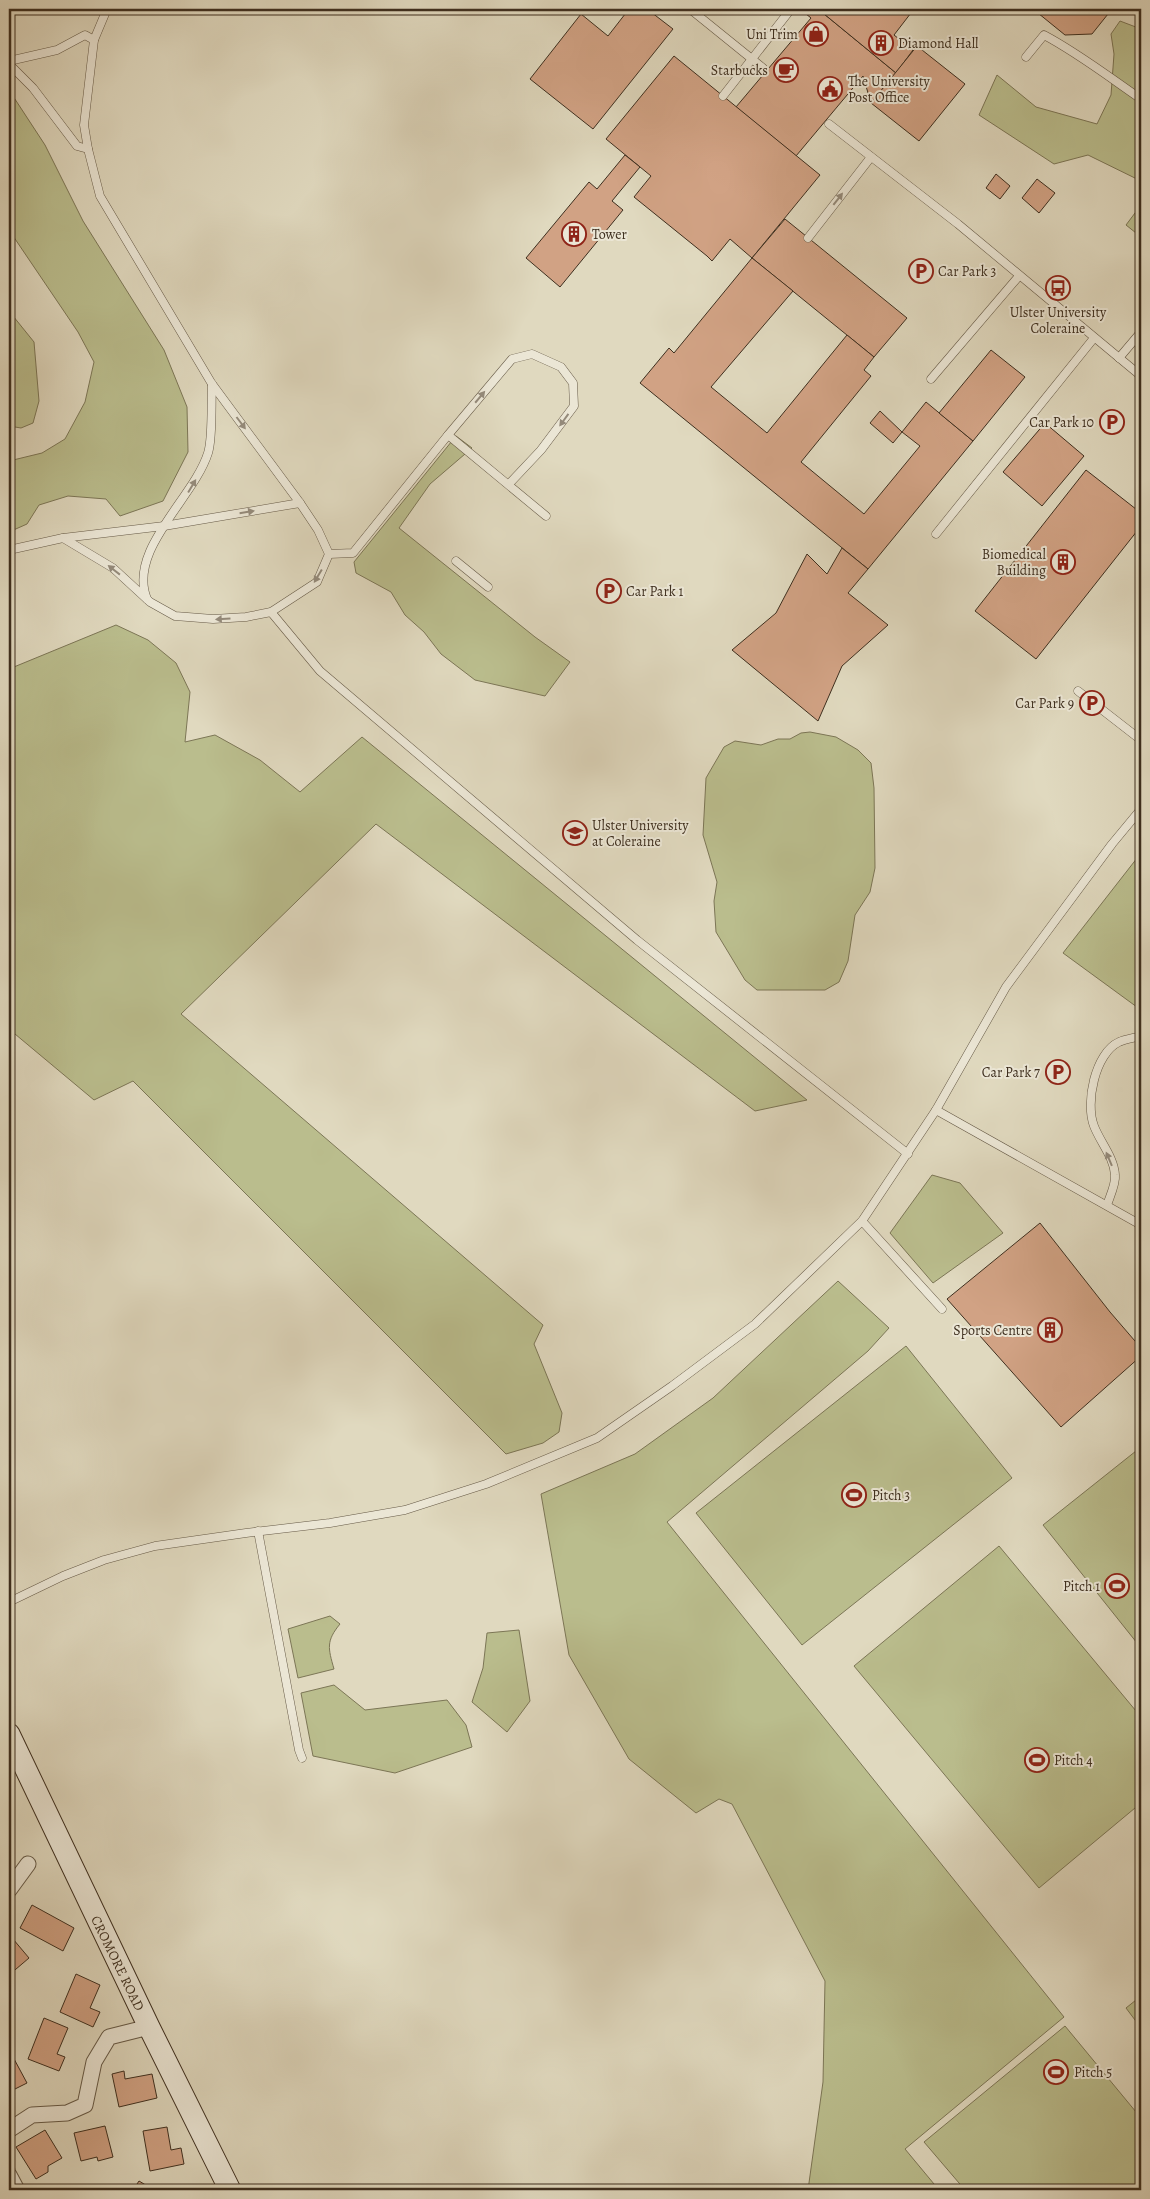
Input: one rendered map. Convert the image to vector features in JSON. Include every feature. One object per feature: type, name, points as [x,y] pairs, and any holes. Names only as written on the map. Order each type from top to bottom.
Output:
[{"type":"main road","name":"CROMORE ROAD","points":[[9,1734],[149,2027],[230,2190]]},
{"type":"street","points":[[9,1890],[28,1864]]},
{"type":"street","points":[[9,2130],[32,2115],[67,2114],[85,2105],[94,2062],[108,2037],[149,2027]]},
{"type":"street","points":[[9,2174],[16,2190]]},
{"type":"lane","points":[[62,538],[113,568],[150,602],[175,616],[190,618],[246,617],[271,612],[317,582],[329,554],[318,530],[300,503],[212,384],[100,196],[84,125],[94,40],[107,9]]},
{"type":"lane","points":[[690,9],[762,68]]},
{"type":"lane","points":[[723,96],[791,9]]},
{"type":"lane","points":[[88,149],[78,146],[33,88],[9,62],[57,50],[85,35],[94,40]]},
{"type":"lane","points":[[1026,57],[1044,35],[1072,50],[1085,62],[1141,99]]},
{"type":"lane","points":[[829,124],[958,224],[1141,376]]},
{"type":"lane","points":[[808,238],[871,157]]},
{"type":"lane","points":[[931,378],[1019,276]]},
{"type":"lane","points":[[1119,358],[1141,332]]},
{"type":"lane","points":[[936,534],[1094,338]]},
{"type":"lane","points":[[329,554],[353,553],[448,435],[512,360],[532,354],[561,367],[573,383],[574,406],[541,450],[509,484]]},
{"type":"lane","points":[[150,602],[146,598],[143,570],[148,554],[164,526],[193,485],[209,452],[212,384]]},
{"type":"lane","points":[[448,435],[546,516]]},
{"type":"lane","points":[[9,550],[62,538],[164,526],[300,503]]},
{"type":"lane","points":[[456,561],[488,588]]},
{"type":"lane","points":[[271,612],[320,671],[638,940],[908,1154]]},
{"type":"lane","points":[[1078,691],[1141,740]]},
{"type":"lane","points":[[9,1602],[63,1576],[104,1560],[154,1546],[258,1531],[330,1524],[406,1510],[486,1484],[597,1438],[755,1324],[862,1221],[936,1110],[1006,987],[1112,844],[1141,809]]},
{"type":"lane","points":[[1107,1205],[1116,1176],[1109,1155],[1090,1116],[1091,1090],[1100,1062],[1110,1049],[1118,1042],[1141,1036]]},
{"type":"lane","points":[[936,1110],[1141,1225]]},
{"type":"lane","points":[[862,1221],[942,1309]]},
{"type":"lane","points":[[258,1531],[302,1758]]},
{"type":"green space","points":[[1120,21],[1141,29],[1141,181],[1088,155],[1054,164],[979,115],[997,75],[1036,107],[1097,124],[1111,95],[1114,54],[1111,34]]},
{"type":"green space","points":[[9,90],[45,145],[83,221],[164,350],[187,407],[188,452],[163,501],[120,516],[106,499],[68,496],[39,505],[27,524],[9,532],[9,461],[42,453],[65,439],[85,402],[94,362],[78,332],[9,230]]},
{"type":"green space","points":[[1141,205],[1141,237],[1126,225]]},
{"type":"green space","points":[[9,311],[34,342],[39,401],[33,423],[21,428],[9,426]]},
{"type":"green space","points":[[456,436],[472,448],[430,484],[399,528],[535,637],[570,662],[545,696],[475,680],[441,654],[424,632],[405,615],[391,592],[356,573],[354,562]]},
{"type":"green space","points":[[116,625],[148,640],[176,663],[190,692],[185,742],[215,735],[260,760],[300,792],[362,737],[807,1100],[755,1111],[376,824],[181,1014],[543,1325],[534,1344],[562,1413],[559,1432],[543,1443],[506,1454],[133,1081],[94,1100],[9,1029],[9,669]]},
{"type":"green space","points":[[810,732],[836,737],[858,750],[871,763],[874,788],[875,868],[870,892],[855,915],[848,961],[839,982],[825,990],[757,990],[745,980],[716,932],[714,901],[717,882],[703,835],[706,778],[724,747],[735,741],[761,745],[778,739],[790,739],[801,733]]},
{"type":"green space","points":[[1141,853],[1141,1010],[1063,953]]},
{"type":"green space","points":[[932,1175],[960,1183],[1003,1233],[933,1283],[890,1233]]},
{"type":"green space","points":[[838,1281],[889,1328],[868,1351],[667,1522],[1064,2017],[905,2149],[939,2190],[808,2190],[823,2082],[825,1981],[732,1804],[719,1799],[696,1813],[629,1759],[569,1655],[541,1494],[635,1454],[713,1398]]},
{"type":"green space","name":"Pitch 3","points":[[906,1346],[1012,1478],[802,1645],[696,1513]]},
{"type":"green space","name":"Pitch 1","points":[[1141,1447],[1141,1648],[1043,1525]]},
{"type":"green space","name":"Pitch 4","points":[[999,1546],[1141,1717],[1141,1803],[1039,1888],[854,1666]]},
{"type":"green space","points":[[330,1616],[340,1624],[332,1635],[329,1645],[334,1669],[298,1678],[288,1629]]},
{"type":"green space","points":[[519,1630],[530,1701],[507,1732],[472,1702],[483,1668],[487,1633]]},
{"type":"green space","points":[[334,1685],[365,1710],[447,1700],[466,1725],[472,1747],[395,1773],[313,1756],[301,1693]]},
{"type":"green space","points":[[1141,1996],[1141,2028],[1126,2008]]},
{"type":"green space","name":"Pitch 5","points":[[1065,2026],[1141,2118],[1141,2190],[965,2190],[924,2142]]},
{"type":"building","points":[[629,9],[647,9],[673,29],[593,129],[530,79],[581,14],[608,36]]},
{"type":"building","points":[[800,9],[818,9],[896,73],[871,103],[863,76],[796,156],[736,107],[811,18]]},
{"type":"building","name":"Diamond Hall","points":[[818,9],[914,9],[894,35],[913,50],[896,73]]},
{"type":"building","points":[[1033,9],[1112,9],[1092,34],[1065,35]]},
{"type":"building","points":[[917,46],[965,84],[919,141],[871,103]]},
{"type":"building","points":[[674,56],[820,175],[752,258],[730,239],[712,261],[634,197],[651,176],[606,139]]},
{"type":"building","name":"Tower","points":[[625,155],[640,167],[612,201],[623,210],[560,287],[526,258],[589,182],[597,189]]},
{"type":"building","points":[[996,174],[1010,186],[1000,199],[986,188]]},
{"type":"building","points":[[1037,179],[1055,193],[1039,213],[1022,198]]},
{"type":"building","points":[[785,219],[907,318],[874,357],[752,258]]},
{"type":"building","points":[[752,258],[793,291],[711,387],[767,433],[847,335],[874,357],[864,370],[871,376],[801,462],[864,514],[920,446],[902,432],[926,402],[973,441],[868,569],[640,383],[669,348],[674,353]]},
{"type":"building","points":[[991,350],[1025,377],[973,441],[939,413]]},
{"type":"building","points":[[880,411],[902,432],[893,443],[870,423]]},
{"type":"building","points":[[1045,423],[1084,456],[1042,506],[1003,472]]},
{"type":"building","name":"Biomedical Building","points":[[1086,470],[1141,513],[1141,526],[1036,659],[975,611]]},
{"type":"building","points":[[842,548],[868,569],[848,593],[888,625],[842,666],[818,721],[732,650],[776,613],[807,554],[827,574]]},
{"type":"building","name":"Sports Centre","points":[[1040,1223],[1141,1348],[1141,1356],[1061,1427],[947,1299]]},
{"type":"building","points":[[32,1905],[74,1928],[63,1951],[20,1928]]},
{"type":"building","points":[[13,1939],[29,1958],[9,1975],[9,1943]]},
{"type":"building","points":[[76,1974],[100,1985],[90,2008],[100,2012],[93,2027],[60,2012]]},
{"type":"building","points":[[44,2018],[68,2028],[57,2054],[65,2057],[59,2071],[28,2059]]},
{"type":"building","points":[[13,2057],[27,2083],[9,2092],[9,2059]]},
{"type":"building","points":[[124,2071],[125,2079],[152,2074],[157,2098],[119,2107],[112,2074]]},
{"type":"building","points":[[105,2126],[113,2157],[98,2161],[97,2157],[81,2161],[74,2133]]},
{"type":"building","points":[[167,2127],[171,2150],[181,2148],[184,2164],[150,2171],[143,2131]]},
{"type":"building","points":[[45,2130],[62,2158],[48,2166],[48,2172],[36,2179],[16,2147]]},
{"type":"building","points":[[139,2181],[154,2190],[133,2190]]},
{"type":"place","name":"Uni Trim","points":[[816,34]]},
{"type":"place","name":"Diamond Hall","points":[[881,43]]},
{"type":"place","name":"Starbucks","points":[[786,70]]},
{"type":"place","name":"The University Post Office","points":[[830,89]]},
{"type":"place","name":"Tower","points":[[574,234]]},
{"type":"place","name":"Car Park 3","points":[[921,271]]},
{"type":"place","name":"Ulster University Coleraine","points":[[1058,288]]},
{"type":"place","name":"Car Park 10","points":[[1112,422]]},
{"type":"place","name":"Biomedical Building","points":[[1063,562]]},
{"type":"place","name":"Car Park 1","points":[[609,591]]},
{"type":"place","name":"Car Park 9","points":[[1092,703]]},
{"type":"place","name":"Ulster University at Coleraine","points":[[575,833]]},
{"type":"place","name":"Car Park 7","points":[[1058,1072]]},
{"type":"place","name":"Sports Centre","points":[[1050,1330]]},
{"type":"place","name":"Pitch 3","points":[[854,1495]]},
{"type":"place","name":"Pitch 1","points":[[1117,1586]]},
{"type":"place","name":"Pitch 4","points":[[1037,1760]]},
{"type":"place","name":"Pitch 5","points":[[1056,2072]]}]
